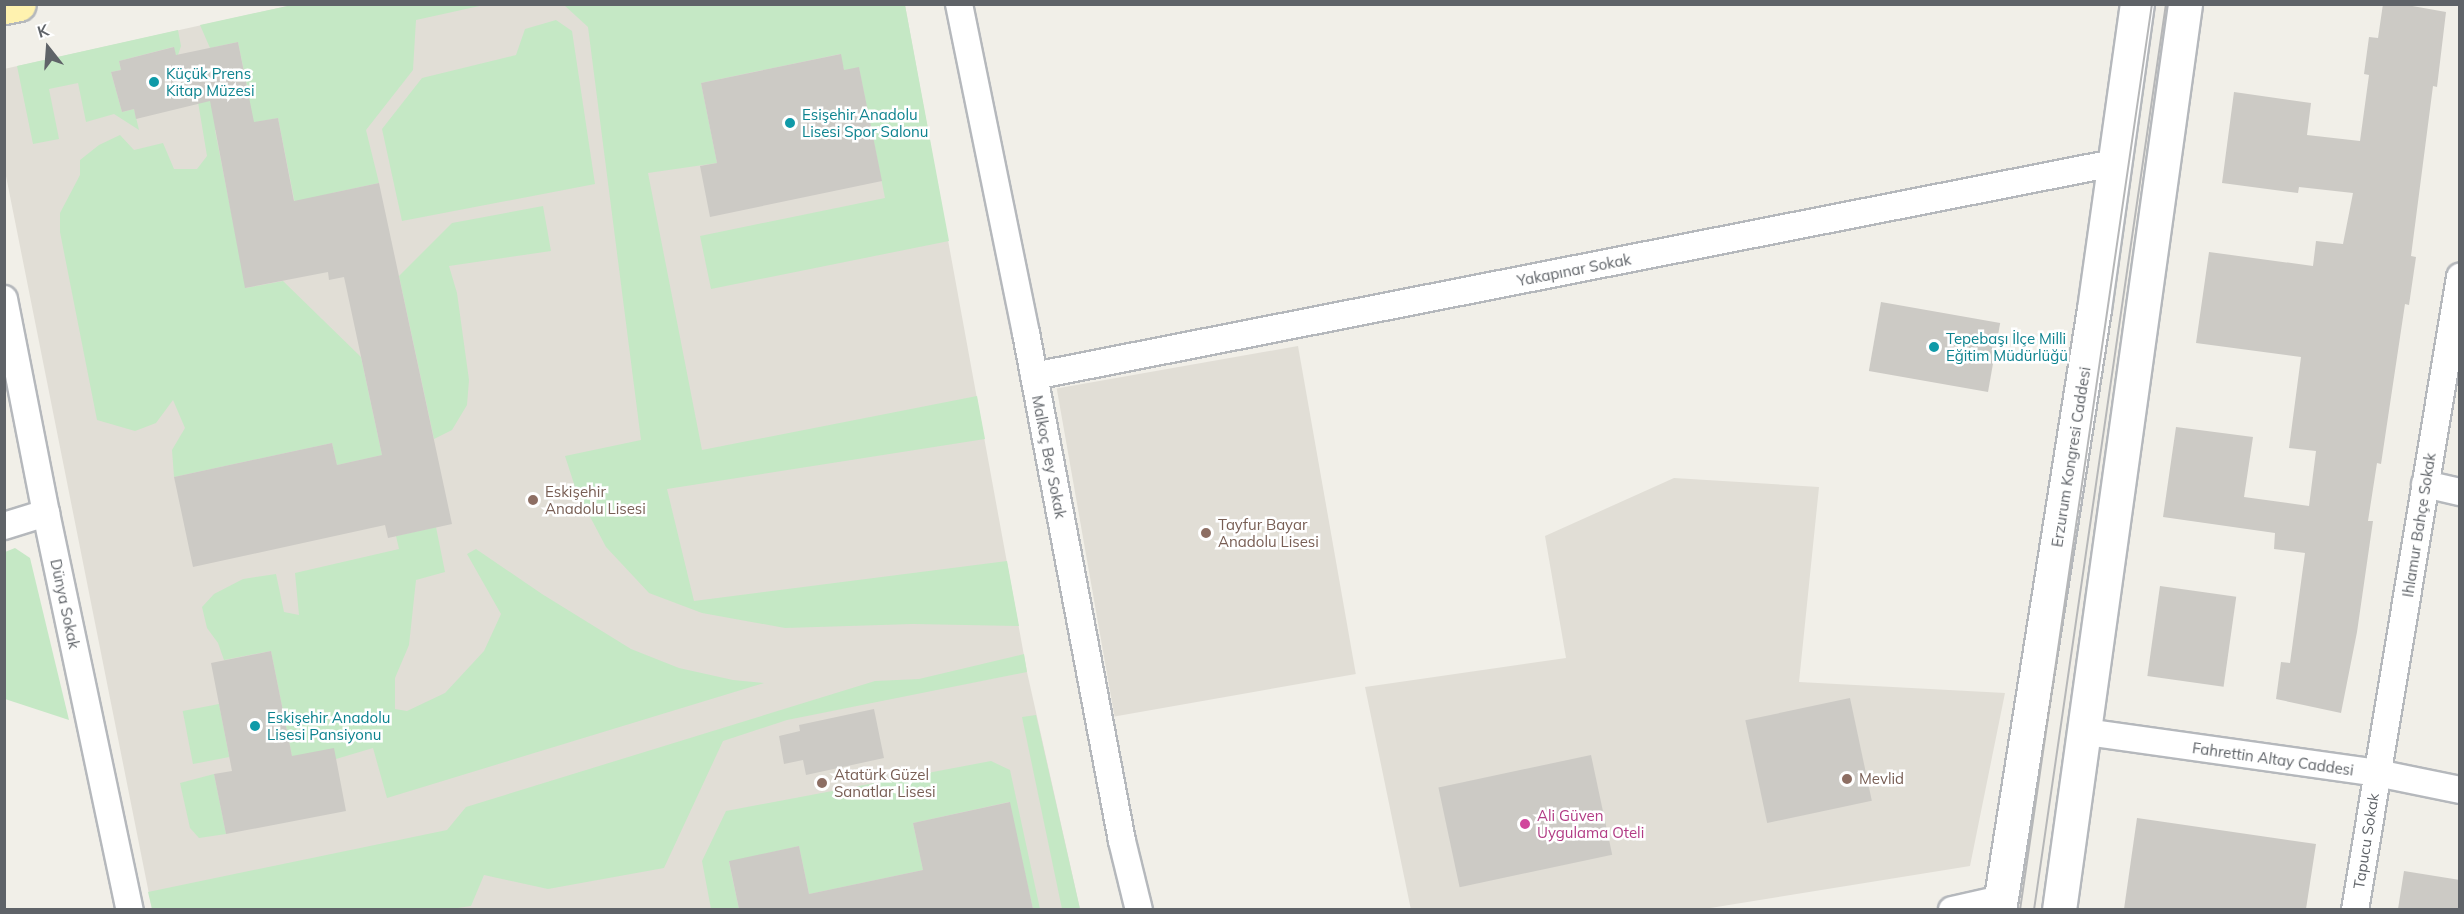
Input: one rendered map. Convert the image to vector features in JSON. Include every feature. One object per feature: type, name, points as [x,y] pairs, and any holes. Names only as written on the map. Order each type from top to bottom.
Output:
[{"type":"main road","points":[[4,7],[19,4]]},
{"type":"main road","name":"Erzurum Kongresi Caddesi","points":[[2000,904],[2137,4]]},
{"type":"main road","points":[[2060,909],[2186,4]]},
{"type":"street","name":"Malkoç Bey Sokak","points":[[959,4],[1034,376],[1122,841],[1139,909]]},
{"type":"street","name":"Yakapınar Sokak","points":[[1034,376],[2114,164]]},
{"type":"street","name":"Ihlamur Bahçe Sokak","points":[[2378,773],[2460,277]]},
{"type":"street","name":"Dünya Sokak","points":[[4,299],[46,513],[130,909]]},
{"type":"street","points":[[2426,484],[2460,492]]},
{"type":"street","points":[[4,526],[46,513]]},
{"type":"street","name":"Fahrettin Altay Caddesi","points":[[2086,732],[2378,773],[2460,790]]},
{"type":"street","name":"Tapucu Sokak","points":[[2355,909],[2378,773]]},
{"type":"street","points":[[1952,909],[2000,904]]},
{"type":"shaded area","name":"Eskişehir Anadolu Lisesi","points":[[292,5],[905,5],[1027,672],[1080,909],[152,909],[5,171],[4,69]]},
{"type":"shaded area","name":"Tayfur Bayar Anadolu Lisesi","points":[[1298,346],[1356,674],[1115,716],[1057,389]]},
{"type":"shaded area","points":[[1674,478],[1819,487],[1799,682],[2005,693],[1970,866],[1704,909],[1411,910],[1365,687],[1566,658],[1545,536]]},
{"type":"green space","points":[[292,5],[484,5],[416,20],[413,70],[366,130],[379,183],[332,193],[297,214],[278,118],[215,130],[246,288],[283,281],[361,357],[382,455],[337,465],[332,443],[174,477],[172,450],[185,428],[173,400],[156,423],[135,431],[97,420],[60,232],[60,213],[80,175],[80,160],[99,145],[120,135],[134,150],[163,143],[174,169],[197,169],[207,156],[198,102],[247,86],[238,42],[210,48],[200,25]]},
{"type":"green space","points":[[564,5],[905,5],[949,241],[711,289],[700,236],[885,198],[859,68],[844,70],[840,54],[701,83],[717,163],[648,173],[702,450],[977,396],[985,439],[667,489],[694,601],[1007,561],[1019,626],[913,624],[785,628],[702,613],[649,593],[606,547],[576,490],[565,456],[641,440],[588,27]]},
{"type":"green space","points":[[556,20],[572,31],[595,184],[402,221],[382,129],[422,78],[516,55],[525,29]]},
{"type":"green space","points":[[178,30],[181,46],[177,58],[173,47],[119,61],[121,70],[111,72],[122,112],[134,109],[139,130],[114,114],[86,122],[78,83],[49,89],[59,139],[33,144],[17,66]]},
{"type":"green space","points":[[543,206],[551,251],[449,266],[457,293],[469,380],[467,405],[452,430],[434,439],[399,276],[452,223]]},
{"type":"green space","points":[[436,527],[445,572],[416,580],[409,645],[395,678],[395,709],[407,711],[445,693],[484,651],[501,614],[467,554],[476,549],[542,594],[631,649],[679,668],[733,680],[764,683],[387,798],[373,748],[336,759],[292,756],[271,651],[224,660],[218,643],[207,628],[202,607],[214,594],[243,579],[276,574],[284,612],[299,615],[295,573],[399,549],[396,536]]},
{"type":"green space","points":[[15,548],[30,558],[69,720],[5,699],[5,552]]},
{"type":"green space","points":[[1024,654],[1027,672],[787,720],[723,741],[664,868],[548,889],[484,875],[471,906],[451,909],[152,909],[148,892],[447,830],[466,807],[875,681],[919,679]]},
{"type":"green space","points":[[219,704],[229,757],[193,764],[183,711]]},
{"type":"green space","points":[[1036,715],[1080,909],[1062,909],[1022,717]]},
{"type":"green space","points":[[991,761],[1010,770],[1040,909],[1033,909],[1009,802],[913,823],[923,870],[809,894],[799,846],[729,862],[739,909],[711,909],[702,861],[726,811]]},
{"type":"green space","points":[[214,774],[226,834],[199,838],[190,828],[180,783]]},
{"type":"building","points":[[2383,4],[2401,4],[2446,12],[2437,87],[2433,86],[2411,256],[2416,257],[2409,305],[2405,304],[2381,464],[2377,463],[2368,521],[2373,521],[2357,632],[2341,713],[2276,699],[2281,662],[2290,663],[2305,553],[2274,549],[2275,533],[2163,517],[2176,427],[2253,437],[2244,497],[2309,506],[2316,451],[2289,448],[2301,357],[2196,343],[2209,252],[2313,266],[2316,241],[2343,244],[2353,193],[2299,187],[2298,193],[2222,183],[2234,92],[2311,103],[2307,135],[2360,141],[2369,75],[2364,74],[2369,37],[2378,38]]},
{"type":"building","points":[[238,42],[254,122],[278,118],[294,201],[379,183],[452,524],[388,538],[385,525],[193,567],[174,477],[332,443],[337,465],[382,455],[344,277],[329,280],[328,272],[245,288],[210,101],[136,119],[134,109],[122,112],[111,72],[121,70],[119,61],[174,47],[176,55]]},
{"type":"building","name":"Esişehir Anadolu Lisesi Spor Salonu","points":[[841,54],[844,70],[859,67],[882,181],[710,217],[700,166],[717,163],[701,83]]},
{"type":"building","name":"Tepebaşı İlçe Milli Eğitim Müdürlüğü","points":[[1881,302],[2000,323],[1988,392],[1869,371]]},
{"type":"building","points":[[2160,586],[2236,597],[2224,687],[2147,676]]},
{"type":"building","name":"Eskişehir Anadolu Lisesi Pansiyonu","points":[[271,651],[292,756],[334,748],[346,811],[226,834],[214,774],[232,771],[211,663]]},
{"type":"building","points":[[1850,698],[1872,801],[1767,823],[1745,720]]},
{"type":"building","points":[[874,709],[884,758],[806,775],[803,760],[784,764],[779,736],[800,731],[799,725]]},
{"type":"building","name":"Ali Güven Uygulama Oteli","points":[[1591,755],[1612,855],[1460,887],[1438,787]]},
{"type":"building","points":[[1010,802],[1033,909],[739,909],[729,861],[799,846],[809,894],[923,870],[913,823]]},
{"type":"building","points":[[2137,818],[2316,844],[2306,909],[2124,909]]},
{"type":"building","points":[[2404,871],[2460,880],[2460,909],[2398,909]]},
{"type":"tram line","points":[[2020,910],[2152,4]]},
{"type":"tram line","points":[[2034,910],[2166,4]]},
{"type":"place","name":"Küçük Prens Kitap Müzesi","points":[[154,82]]},
{"type":"place","name":"Esişehir Anadolu Lisesi Spor Salonu","points":[[790,123]]},
{"type":"place","name":"Tepebaşı İlçe Milli Eğitim Müdürlüğü","points":[[1934,347]]},
{"type":"place","name":"Eskişehir Anadolu Lisesi","points":[[533,500]]},
{"type":"place","name":"Tayfur Bayar Anadolu Lisesi","points":[[1206,533]]},
{"type":"place","name":"Eskişehir Anadolu Lisesi Pansiyonu","points":[[255,726]]},
{"type":"place","name":"Mevlid","points":[[1847,779]]},
{"type":"place","name":"Atatürk Güzel Sanatlar Lisesi","points":[[822,783]]},
{"type":"place","name":"Ali Güven Uygulama Oteli","points":[[1525,824]]}]
